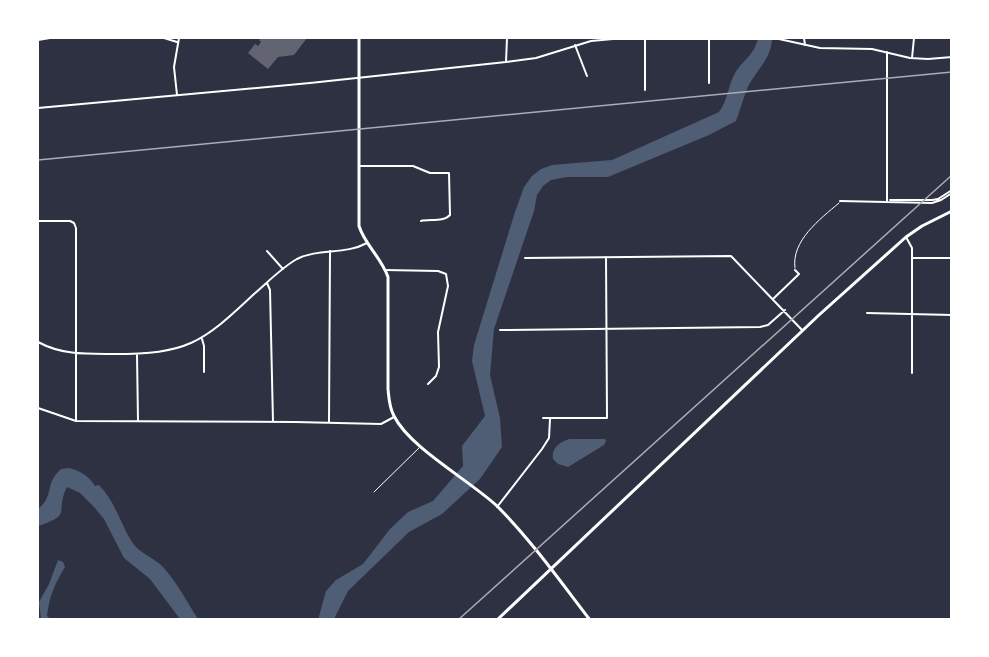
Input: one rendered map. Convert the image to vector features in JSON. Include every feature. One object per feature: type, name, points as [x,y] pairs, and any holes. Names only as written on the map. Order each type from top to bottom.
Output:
[{"type":"main road","points":[[359,38],[359,226],[386,270],[390,406],[394,416],[421,446],[497,507],[551,567],[590,620]]},
{"type":"main road","points":[[497,620],[802,330],[906,237],[951,211]]},
{"type":"street","points":[[38,40],[165,38],[177,42]]},
{"type":"street","points":[[177,95],[174,67],[179,38]]},
{"type":"street","points":[[506,62],[507,38]]},
{"type":"street","points":[[804,38],[805,45]]},
{"type":"street","points":[[912,58],[914,38]]},
{"type":"street","points":[[38,108],[506,62],[536,58],[591,39],[779,39],[820,48],[872,49],[912,58],[951,57]]},
{"type":"street","points":[[645,39],[645,90]]},
{"type":"street","points":[[708,83],[709,39]]},
{"type":"street","points":[[575,45],[586,75]]},
{"type":"street","points":[[887,52],[887,201]]},
{"type":"street","points":[[359,166],[413,166],[430,173],[448,173],[450,215],[448,218],[421,221]]},
{"type":"street","points":[[840,201],[932,203],[941,201],[951,192]]},
{"type":"street","points":[[38,221],[74,223],[76,421]]},
{"type":"street","points":[[906,237],[912,248],[912,373]]},
{"type":"street","points":[[38,342],[62,352],[77,354],[137,354],[171,351],[202,339],[215,330],[296,260],[316,253],[353,250],[367,242]]},
{"type":"street","points":[[267,251],[283,269]]},
{"type":"street","points":[[329,423],[330,251]]},
{"type":"street","points":[[525,258],[731,256],[802,330]]},
{"type":"street","points":[[543,418],[607,418],[606,257]]},
{"type":"street","points":[[912,258],[951,258]]},
{"type":"street","points":[[386,270],[438,271],[446,274],[448,286],[438,332],[439,367],[436,376],[428,384]]},
{"type":"street","points":[[773,298],[799,274],[795,270]]},
{"type":"street","points":[[267,283],[270,290],[273,422]]},
{"type":"street","points":[[500,330],[765,327],[784,310]]},
{"type":"street","points":[[867,313],[951,315]]},
{"type":"street","points":[[202,339],[204,372]]},
{"type":"street","points":[[137,354],[138,421]]},
{"type":"street","points":[[38,408],[76,421],[381,424],[394,416]]},
{"type":"street","points":[[497,507],[546,444],[549,438],[550,418]]},
{"type":"lane","points":[[795,270],[793,256],[804,237],[840,201]]},
{"type":"lane","points":[[374,492],[421,446]]},
{"type":"water","points":[[758,38],[772,38],[771,45],[766,59],[747,89],[736,121],[709,135],[608,177],[567,177],[551,180],[543,186],[537,195],[534,211],[494,329],[490,375],[500,418],[502,447],[480,479],[442,514],[409,532],[348,591],[334,619],[318,620],[326,591],[336,580],[363,564],[390,529],[408,512],[433,501],[463,466],[462,446],[485,416],[472,361],[474,345],[515,212],[524,187],[532,176],[552,165],[612,160],[719,112],[735,73],[752,53]]},
{"type":"water","points":[[569,439],[605,439],[606,441],[604,445],[568,467],[558,464],[553,459],[553,452],[557,446]]},
{"type":"water","points":[[69,468],[84,474],[95,486],[99,485],[105,491],[132,542],[166,571],[198,619],[180,619],[150,579],[124,558],[104,519],[80,493],[67,487],[60,515],[38,526],[38,509],[46,499],[56,474],[61,469]]},
{"type":"water","points":[[58,560],[63,562],[65,567],[55,585],[49,603],[47,616],[51,619],[41,619],[39,602]]},
{"type":"building","points":[[261,38],[307,38],[294,55],[278,57],[268,69],[248,53],[255,44],[258,46]]},
{"type":"railway","points":[[38,160],[952,72]]},
{"type":"railway","points":[[458,620],[952,175]]}]
